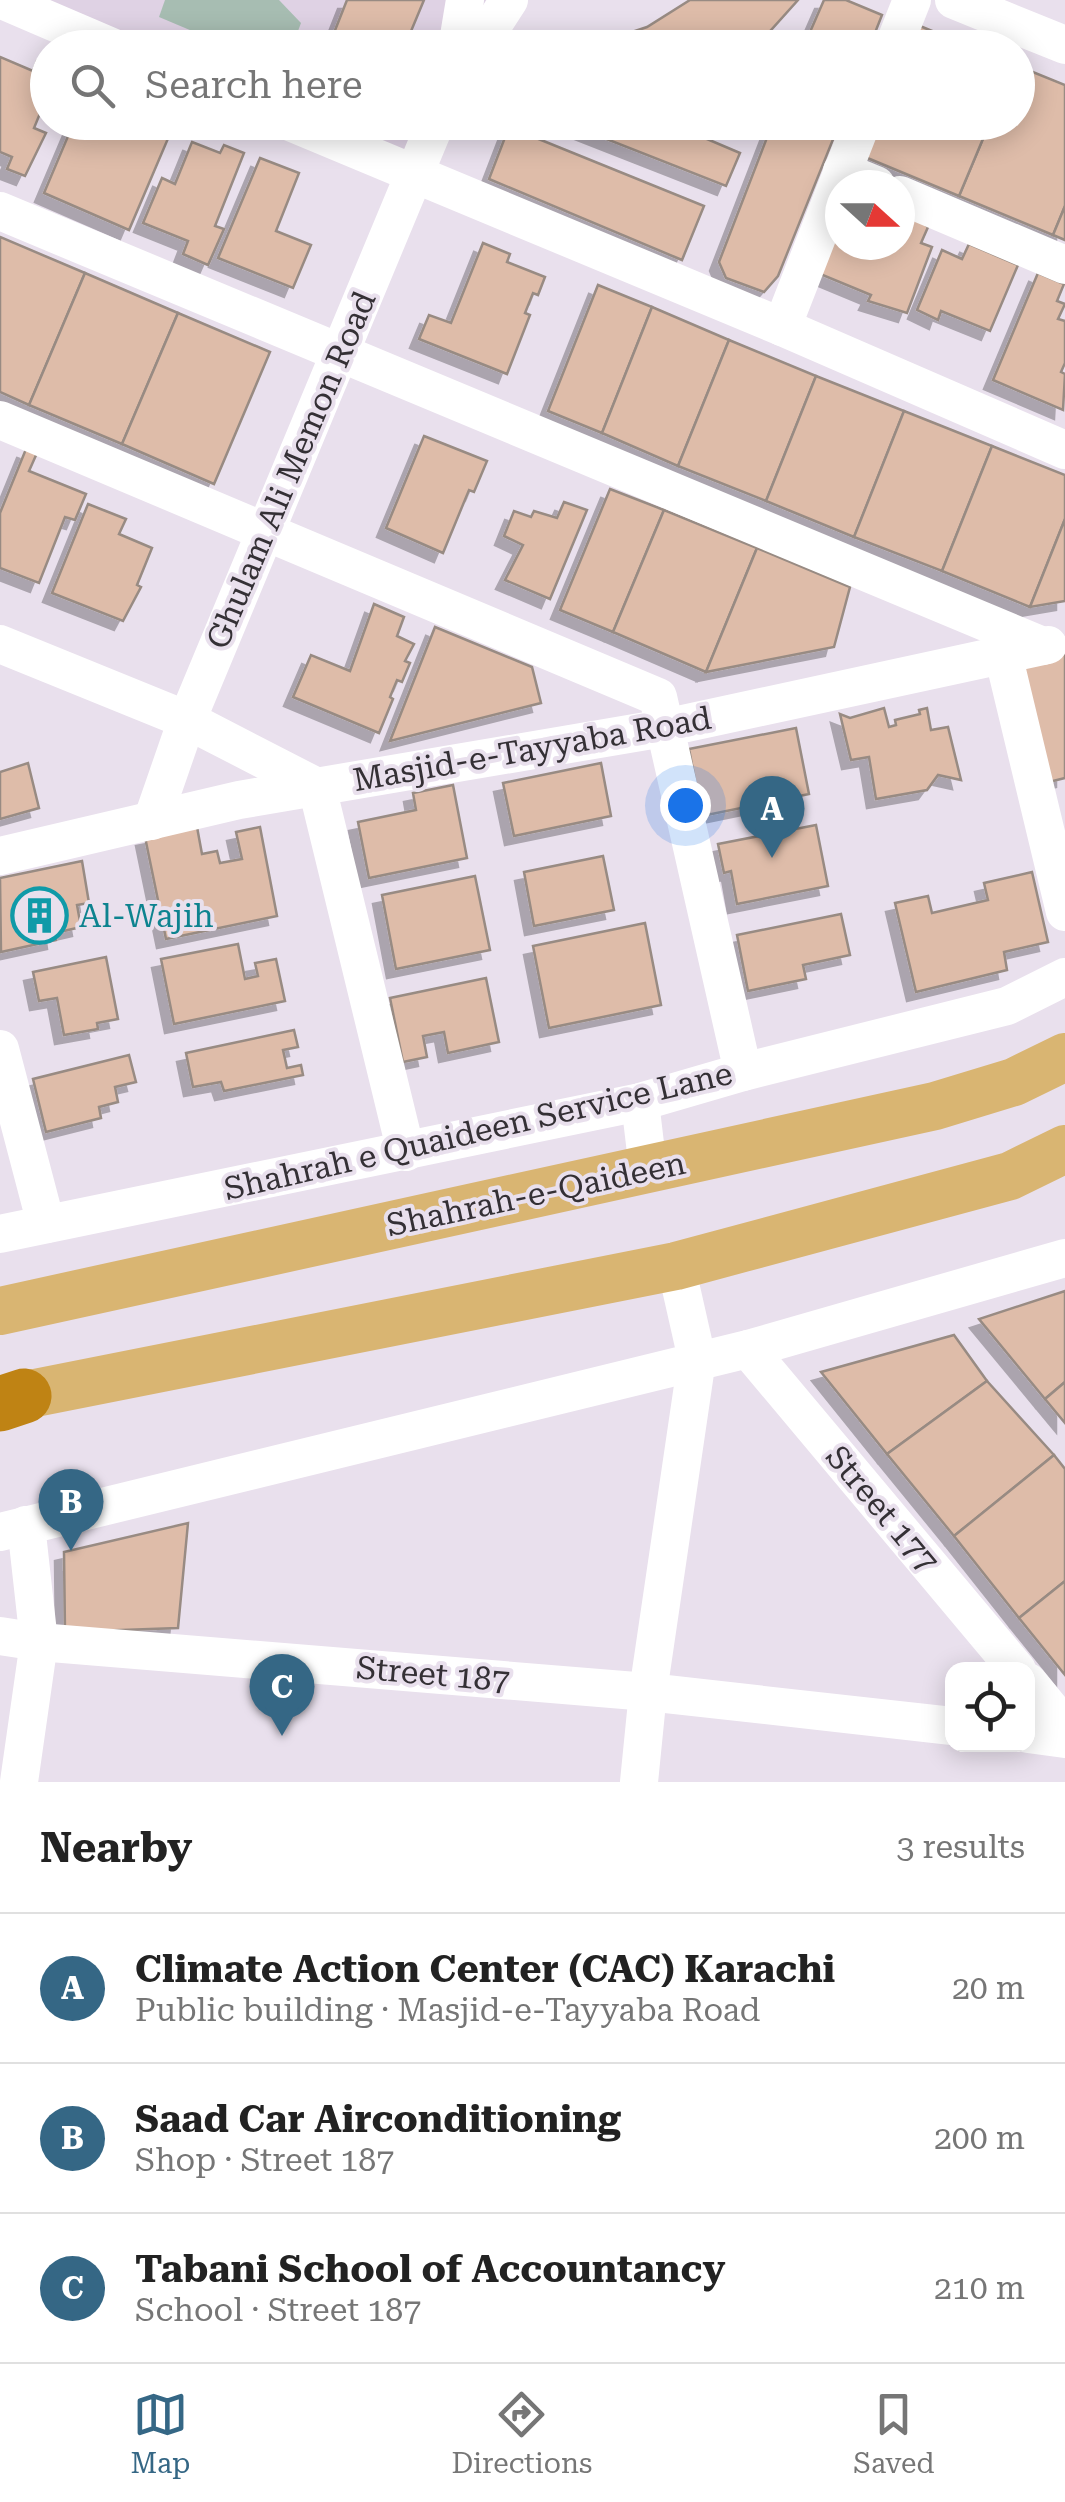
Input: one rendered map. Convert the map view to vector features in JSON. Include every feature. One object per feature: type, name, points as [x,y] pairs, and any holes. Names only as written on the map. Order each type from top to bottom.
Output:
[{"type":"main road","name":"Shahrah-e-Qaideen","points":[[0,1311],[936,1106],[1014,1082],[1065,1057]]},
{"type":"main road","points":[[8,1400],[676,1266],[1010,1176],[1065,1149]]},
{"type":"street","points":[[2,0],[72,30]]},
{"type":"street","points":[[460,30],[465,0]]},
{"type":"street","points":[[489,30],[508,0]]},
{"type":"street","points":[[900,30],[912,0]]},
{"type":"street","points":[[954,0],[1028,30]]},
{"type":"street","points":[[1035,33],[1065,45]]},
{"type":"street","points":[[332,140],[782,327],[1065,450]]},
{"type":"street","name":"Ghulam Ali Memon Road","points":[[152,821],[187,720],[428,140]]},
{"type":"street","points":[[859,170],[861,140]]},
{"type":"street","points":[[915,201],[1065,265]]},
{"type":"street","points":[[0,211],[339,354],[1054,644]]},
{"type":"street","points":[[782,327],[825,244]]},
{"type":"street","points":[[0,420],[658,697],[742,1072]]},
{"type":"street","points":[[0,644],[187,720],[316,787],[406,1152]]},
{"type":"street","name":"Masjid-e-Tayyaba Road","points":[[0,856],[239,800],[664,728],[1054,644]]},
{"type":"street","points":[[1003,654],[1065,912]]},
{"type":"street","name":"Shahrah e Quaideen Service Lane","points":[[0,1234],[640,1102],[742,1072],[1007,1006],[1065,978]]},
{"type":"street","points":[[0,1049],[46,1224]]},
{"type":"street","points":[[640,1102],[648,1169]]},
{"type":"street","points":[[20,1782],[39,1642],[13,1528],[748,1349],[1065,1258]]},
{"type":"street","points":[[640,1782],[648,1692],[696,1359],[676,1266]]},
{"type":"street","name":"Street 177","points":[[748,1349],[1010,1662]]},
{"type":"street","name":"Street 187","points":[[0,1636],[648,1692],[945,1725]]},
{"type":"street","points":[[1035,1690],[1065,1726]]},
{"type":"street","points":[[1035,1735],[1065,1738]]},
{"type":"shaded area","points":[[2,0],[486,0],[474,30],[73,30]]},
{"type":"shaded area","points":[[330,140],[428,140],[413,175]]},
{"type":"green space","points":[[165,0],[279,0],[301,23],[298,30],[190,30],[159,17]]},
{"type":"building","points":[[347,0],[424,0],[412,30],[335,30]]},
{"type":"building","points":[[690,0],[798,0],[771,30],[638,30]]},
{"type":"building","points":[[824,0],[846,0],[882,15],[876,30],[811,30]]},
{"type":"building","points":[[0,57],[30,70],[30,140],[43,140],[25,176],[7,169],[12,157],[0,152]]},
{"type":"building","points":[[1035,73],[1065,85],[1065,206],[1053,235],[959,196],[982,140],[1035,140]]},
{"type":"building","points":[[66,140],[167,140],[129,230],[44,193]]},
{"type":"building","points":[[504,140],[541,140],[704,206],[682,260],[489,179]]},
{"type":"building","points":[[609,140],[709,140],[740,153],[726,186]]},
{"type":"building","points":[[766,140],[833,140],[778,276],[764,292],[726,278],[719,262]]},
{"type":"building","points":[[872,140],[982,140],[959,196],[915,178],[915,170],[896,170],[865,157]]},
{"type":"building","points":[[192,142],[220,153],[224,145],[244,153],[215,226],[224,229],[208,265],[183,254],[188,241],[143,223],[162,178],[175,184]]},
{"type":"building","points":[[260,158],[299,173],[276,231],[311,245],[293,288],[218,258]]},
{"type":"building","points":[[1065,206],[1065,240],[1053,235]]},
{"type":"building","points":[[915,215],[928,227],[921,243],[932,247],[907,313],[868,301],[871,295],[808,269],[825,243],[825,260],[915,260]]},
{"type":"building","points":[[0,237],[85,273],[29,405],[0,392]]},
{"type":"building","points":[[483,243],[510,254],[507,262],[545,277],[525,313],[530,315],[507,374],[419,339],[429,315],[451,323]]},
{"type":"building","points":[[969,244],[1018,265],[990,331],[941,311],[938,320],[917,310],[942,250],[962,259]]},
{"type":"building","points":[[85,273],[178,313],[122,444],[29,405]]},
{"type":"building","points":[[1038,273],[1064,284],[1057,301],[1065,304],[1058,319],[1065,321],[1063,410],[993,380]]},
{"type":"building","points":[[598,285],[652,307],[602,433],[548,411]]},
{"type":"building","points":[[652,307],[729,340],[678,466],[602,433]]},
{"type":"building","points":[[178,313],[270,352],[214,484],[122,444]]},
{"type":"building","points":[[729,340],[816,376],[766,501],[678,466]]},
{"type":"building","points":[[816,376],[904,411],[854,537],[766,501]]},
{"type":"building","points":[[904,411],[992,446],[942,571],[854,537]]},
{"type":"building","points":[[424,436],[487,461],[474,492],[469,490],[443,553],[386,528]]},
{"type":"building","points":[[992,446],[1065,475],[1065,519],[1030,607],[942,571]]},
{"type":"building","points":[[26,449],[37,453],[29,471],[86,494],[75,520],[65,517],[39,583],[0,568],[0,513]]},
{"type":"building","points":[[610,489],[664,510],[613,632],[560,610]]},
{"type":"building","points":[[564,502],[587,510],[550,599],[505,580],[523,545],[504,536],[514,511],[531,517],[534,511],[557,518]]},
{"type":"building","points":[[88,504],[126,519],[119,534],[152,548],[137,585],[141,587],[123,621],[52,593]]},
{"type":"building","points":[[664,510],[757,548],[706,672],[613,632]]},
{"type":"building","points":[[1065,519],[1065,601],[1030,607]]},
{"type":"building","points":[[757,548],[850,587],[834,647],[706,672]]},
{"type":"building","points":[[374,604],[404,617],[397,636],[414,644],[405,661],[410,663],[402,682],[397,680],[379,733],[293,697],[311,655],[350,671]]},
{"type":"building","points":[[435,627],[532,667],[541,703],[390,741]]},
{"type":"building","points":[[1065,646],[1065,778],[1045,783],[1016,658]]},
{"type":"building","points":[[884,708],[889,727],[896,725],[895,720],[920,714],[919,710],[927,708],[931,730],[948,727],[961,780],[938,775],[927,790],[876,799],[869,757],[851,760],[840,714],[850,718]]},
{"type":"building","points":[[796,728],[809,794],[702,816],[689,749]]},
{"type":"building","points":[[28,763],[39,808],[0,819],[0,772]]},
{"type":"building","points":[[601,763],[611,816],[514,836],[503,783]]},
{"type":"building","points":[[453,785],[467,858],[369,878],[358,822],[416,810],[413,793]]},
{"type":"building","points":[[816,825],[828,886],[737,904],[731,871],[724,873],[718,844]]},
{"type":"building","points":[[197,827],[202,854],[217,851],[220,863],[242,859],[236,832],[260,827],[277,916],[166,939],[145,837]]},
{"type":"building","points":[[603,856],[614,910],[534,926],[524,872]]},
{"type":"building","name":"Al-Wajih","points":[[82,861],[89,903],[77,905],[81,927],[55,933],[56,940],[1,952],[0,878]]},
{"type":"building","points":[[1032,872],[1048,942],[1004,952],[1007,970],[916,992],[895,903],[928,896],[932,913],[988,900],[984,883]]},
{"type":"building","points":[[475,876],[490,950],[396,969],[382,895]]},
{"type":"building","points":[[841,914],[850,955],[803,965],[806,979],[748,991],[737,935]]},
{"type":"building","points":[[645,923],[661,1005],[549,1028],[533,946]]},
{"type":"building","points":[[238,944],[245,979],[258,976],[255,963],[276,959],[285,1001],[174,1024],[161,959]]},
{"type":"building","points":[[106,957],[118,1019],[97,1023],[98,1029],[64,1035],[57,998],[39,1001],[33,972]]},
{"type":"building","points":[[486,978],[499,1042],[448,1053],[444,1032],[423,1036],[427,1057],[403,1062],[390,998]]},
{"type":"building","points":[[294,1030],[298,1047],[283,1050],[287,1068],[301,1065],[303,1075],[224,1091],[221,1082],[193,1087],[186,1053]]},
{"type":"building","points":[[129,1055],[136,1082],[115,1087],[118,1102],[99,1107],[101,1118],[46,1132],[33,1079]]},
{"type":"building","points":[[1065,1291],[1065,1382],[1045,1399],[979,1319]]},
{"type":"building","points":[[954,1335],[987,1381],[887,1454],[821,1372]]},
{"type":"building","points":[[987,1381],[1054,1455],[954,1536],[887,1454]]},
{"type":"building","points":[[1065,1382],[1065,1423],[1045,1399]]},
{"type":"building","points":[[1054,1455],[1065,1469],[1065,1581],[1019,1618],[954,1536]]},
{"type":"building","points":[[188,1523],[178,1628],[65,1632],[64,1552]]},
{"type":"building","points":[[1065,1581],[1065,1675],[1019,1618]]},
{"type":"place","name":"Climate Action Center (CAC) Karachi","points":[[772,858]]},
{"type":"place","name":"Al-Wajih","points":[[40,916]]},
{"type":"place","name":"Saad Car Airconditioning","points":[[71,1551]]},
{"type":"place","name":"Tabani School of Accountancy","points":[[282,1736]]}]
